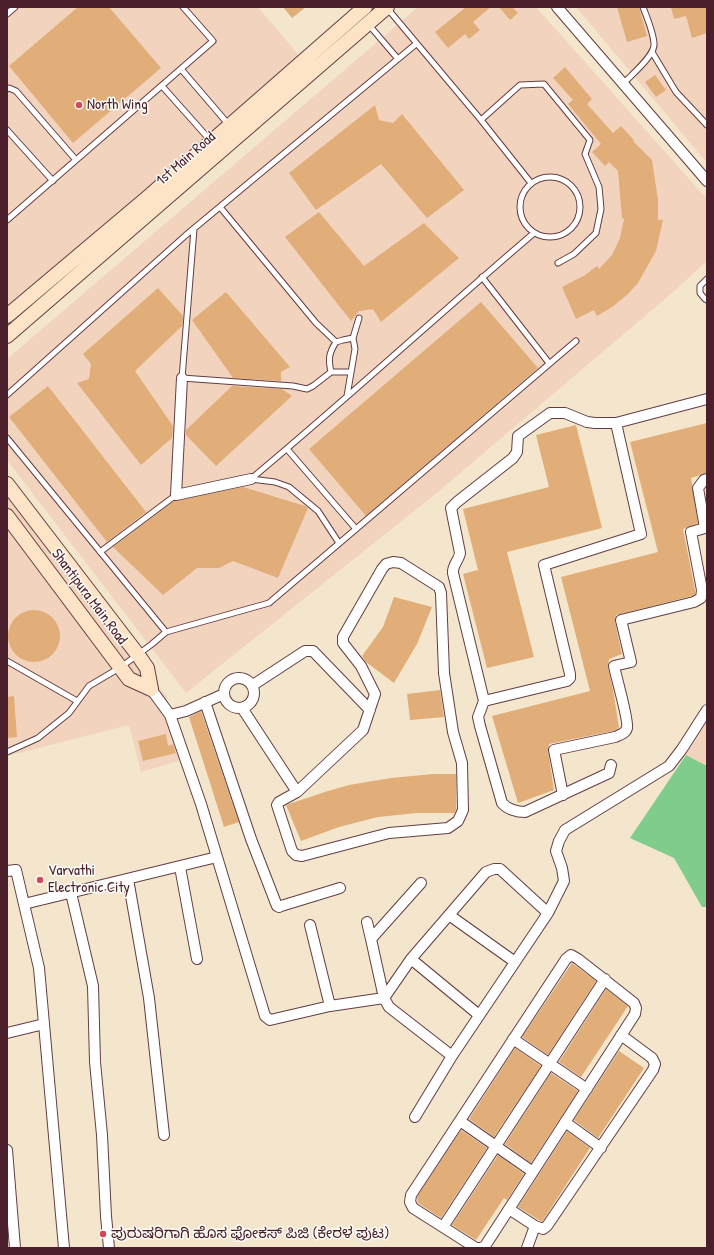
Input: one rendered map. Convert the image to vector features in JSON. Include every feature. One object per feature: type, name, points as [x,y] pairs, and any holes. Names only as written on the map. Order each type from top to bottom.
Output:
[{"type":"street","name":"1st Main Road","points":[[7,316],[212,142],[365,7]]},
{"type":"street","name":"1st Main Road","points":[[7,336],[386,7]]},
{"type":"street","points":[[557,7],[707,181]]},
{"type":"street","points":[[182,378],[176,495],[251,479]]},
{"type":"street","points":[[611,765],[609,774],[525,812],[505,807],[502,803],[478,717],[484,701],[452,569],[460,553],[451,508],[513,458],[517,452],[518,436],[550,413],[565,413],[587,422],[616,423],[707,399]]},
{"type":"street","points":[[484,701],[570,678],[544,565],[641,534],[616,423]]},
{"type":"street","points":[[563,795],[554,750],[615,737],[627,729],[627,718],[614,666],[631,662],[621,620],[694,602],[701,598],[702,590],[691,532],[705,528],[698,488],[704,480],[707,479]]},
{"type":"street","points":[[8,487],[147,668],[151,689],[170,715],[202,804],[265,1016],[270,1020],[330,1006],[384,998],[411,959],[486,872],[500,868],[548,913]]},
{"type":"street","name":"Shantipura Main Road","points":[[7,516],[129,679],[151,689]]},
{"type":"street","points":[[393,562],[400,564],[439,587],[441,593],[444,673],[453,732],[462,763],[463,810],[458,821],[448,828],[389,833],[302,856],[296,855],[292,851],[277,808],[279,802],[297,792],[363,730],[375,694],[361,666],[343,643],[343,637],[382,569],[386,564],[393,562]]},
{"type":"street","points":[[253,685],[305,652],[313,651],[370,710]]},
{"type":"street","points":[[234,678],[244,678],[249,681],[253,685],[255,693],[254,698],[247,706],[242,708],[232,707],[228,703],[224,694],[226,684],[234,678]]},
{"type":"street","points":[[170,715],[186,711],[224,694]]},
{"type":"street","points":[[205,702],[251,839],[277,906],[279,907],[340,888]]},
{"type":"street","points":[[242,708],[297,792]]},
{"type":"street","points":[[415,1117],[452,1056],[548,913],[564,881],[562,868],[556,851],[565,830],[669,766],[682,749],[707,710]]},
{"type":"street","points":[[24,904],[217,858]]},
{"type":"street","points":[[180,867],[197,959]]},
{"type":"street","points":[[7,871],[16,870],[39,968],[64,1248]]},
{"type":"street","points":[[128,879],[149,998],[164,1134]]},
{"type":"street","points":[[370,939],[421,883]]},
{"type":"street","points":[[71,893],[93,986],[95,1062],[102,1135],[109,1248]]},
{"type":"street","points":[[449,915],[515,962]]},
{"type":"street","points":[[367,922],[384,998],[388,1007],[452,1056]]},
{"type":"street","points":[[310,925],[330,1006]]},
{"type":"street","points":[[571,955],[634,1002],[636,1008],[635,1014],[621,1035],[534,1172],[484,1246],[481,1248],[476,1248],[413,1208],[410,1202],[411,1195],[566,959],[571,955]]},
{"type":"street","points":[[411,959],[479,1016]]},
{"type":"street","points":[[443,1227],[605,979]]},
{"type":"street","points":[[7,1033],[44,1024]]},
{"type":"street","points":[[509,1210],[542,1229],[547,1226],[653,1070],[655,1064],[652,1058],[621,1035]]},
{"type":"street","points":[[513,1039],[587,1089]]},
{"type":"street","points":[[460,1121],[534,1172]]},
{"type":"street","points":[[565,1122],[601,1148]]},
{"type":"street","points":[[7,1150],[15,1248]]},
{"type":"street","points":[[527,1248],[535,1226]]},
{"type":"lane","points":[[7,14],[15,7]]},
{"type":"lane","points":[[7,220],[212,42],[183,7]]},
{"type":"lane","points":[[386,7],[481,120],[531,183]]},
{"type":"lane","points":[[623,84],[646,60],[652,52],[655,44],[643,7]]},
{"type":"lane","points":[[368,23],[398,59]]},
{"type":"lane","points":[[7,394],[194,229],[416,44]]},
{"type":"lane","points":[[652,52],[676,92],[707,126]]},
{"type":"lane","points":[[181,69],[230,126]]},
{"type":"lane","points":[[481,120],[520,85],[544,84],[590,140],[585,154],[599,187],[601,209],[596,233],[574,254],[558,263]]},
{"type":"lane","points":[[162,86],[212,142]]},
{"type":"lane","points":[[7,89],[9,88],[16,91],[76,160]]},
{"type":"lane","points":[[7,130],[53,180]]},
{"type":"lane","points":[[550,176],[568,182],[575,189],[580,199],[581,209],[578,219],[572,228],[564,234],[554,237],[544,237],[534,233],[527,226],[522,218],[520,208],[521,199],[525,190],[531,183],[550,176]]},
{"type":"lane","points":[[220,207],[316,323],[336,342]]},
{"type":"lane","points":[[194,229],[182,378],[293,386],[307,389],[331,372],[351,372]]},
{"type":"lane","points":[[251,479],[534,233]]},
{"type":"lane","points":[[482,277],[549,363]]},
{"type":"lane","points":[[707,279],[700,286],[700,293],[707,300]]},
{"type":"lane","points":[[347,396],[355,349],[353,338],[359,318]]},
{"type":"lane","points":[[331,372],[328,362],[330,353],[336,342],[353,338]]},
{"type":"lane","points":[[7,752],[38,738],[69,713],[89,686],[138,655],[166,632],[269,603],[576,341]]},
{"type":"lane","points":[[7,438],[166,632]]},
{"type":"lane","points":[[287,449],[356,529]]},
{"type":"lane","points":[[251,479],[275,482],[288,487],[318,512],[339,543]]},
{"type":"lane","points":[[100,552],[176,495]]},
{"type":"lane","points":[[7,661],[77,701]]},
{"type":"shaded area","points":[[7,7],[258,7],[301,58],[7,313]]},
{"type":"shaded area","points":[[418,7],[536,7],[707,199],[707,261],[672,293],[439,491],[186,693],[7,460],[7,359]]},
{"type":"shaded area","points":[[576,7],[707,7],[707,163]]},
{"type":"shaded area","points":[[7,496],[167,697],[181,760],[141,772],[129,725],[7,756]]},
{"type":"shaded area","points":[[707,722],[707,766],[686,755]]},
{"type":"green space","points":[[686,755],[707,766],[707,907],[702,907],[674,858],[630,838]]},
{"type":"building","name":"North Wing","points":[[78,7],[109,7],[161,68],[73,143],[9,66]]},
{"type":"building","points":[[283,7],[306,7],[292,18]]},
{"type":"building","points":[[466,7],[491,7],[473,22],[480,30],[469,39],[465,34],[448,48],[435,32]]},
{"type":"building","points":[[499,7],[512,7],[518,13],[510,20]]},
{"type":"building","points":[[617,7],[639,7],[647,36],[627,42]]},
{"type":"building","points":[[671,7],[707,7],[707,33],[692,38],[686,16],[674,19]]},
{"type":"building","points":[[565,67],[592,99],[587,104],[613,133],[621,126],[634,140],[633,141],[652,160],[658,200],[658,220],[663,220],[656,251],[638,283],[627,295],[612,307],[597,316],[594,310],[576,319],[562,287],[585,275],[597,266],[599,269],[612,255],[620,238],[624,219],[622,218],[618,171],[609,162],[605,166],[592,152],[601,144],[568,104],[573,100],[553,78]]},
{"type":"building","points":[[655,75],[666,90],[656,97],[645,82]]},
{"type":"building","points":[[375,105],[379,120],[393,123],[402,114],[464,190],[427,218],[381,164],[316,210],[289,173]]},
{"type":"building","points":[[319,212],[364,266],[424,223],[459,258],[381,322],[373,309],[359,311],[351,321],[285,237]]},
{"type":"building","points":[[158,288],[183,316],[182,326],[135,371],[173,426],[172,438],[141,465],[77,383],[89,379],[91,364],[83,354]]},
{"type":"building","points":[[226,292],[290,367],[281,372],[281,381],[233,378],[192,320]]},
{"type":"building","points":[[481,302],[538,368],[366,516],[309,449]]},
{"type":"building","points":[[48,386],[146,512],[107,542],[9,417]]},
{"type":"building","points":[[232,386],[282,389],[292,396],[216,466],[186,435],[186,430]]},
{"type":"building","points":[[707,423],[707,473],[691,478],[698,523],[683,529],[695,594],[616,615],[615,622],[622,654],[609,659],[608,667],[619,728],[613,731],[549,744],[548,751],[554,790],[518,803],[492,716],[590,691],[561,577],[658,552],[630,442]]},
{"type":"building","points":[[576,425],[602,528],[507,552],[534,657],[487,668],[463,574],[478,570],[463,509],[549,487],[536,435]]},
{"type":"building","points":[[243,487],[308,508],[278,578],[233,561],[219,568],[197,568],[163,595],[113,547],[174,501]]},
{"type":"building","points":[[394,597],[432,607],[417,644],[394,683],[366,662],[362,656],[383,627]]},
{"type":"building","points":[[34,610],[44,612],[52,618],[58,626],[60,636],[58,646],[52,654],[44,660],[34,662],[24,660],[16,654],[10,646],[8,636],[10,626],[16,618],[24,612]]},
{"type":"building","points":[[440,690],[444,717],[410,720],[407,694]]},
{"type":"building","points":[[14,696],[17,737],[7,738],[7,697]]},
{"type":"building","points":[[201,711],[239,822],[224,827],[189,717]]},
{"type":"building","points":[[166,734],[168,746],[173,744],[176,753],[143,761],[138,741]]},
{"type":"building","points":[[433,774],[456,774],[455,813],[417,813],[378,817],[339,827],[301,841],[286,805],[349,785],[391,778]]},
{"type":"building","points":[[572,963],[596,981],[548,1055],[522,1037]]},
{"type":"building","points":[[606,989],[628,1006],[581,1077],[559,1062]]},
{"type":"building","points":[[515,1048],[541,1066],[494,1137],[469,1119]]},
{"type":"building","points":[[619,1051],[644,1068],[598,1138],[574,1120]]},
{"type":"building","points":[[551,1073],[578,1091],[531,1163],[505,1144]]},
{"type":"building","points":[[461,1130],[487,1148],[441,1218],[418,1203],[417,1197]]},
{"type":"building","points":[[567,1131],[590,1148],[542,1222],[518,1207]]},
{"type":"building","points":[[498,1155],[524,1174],[507,1200],[504,1198],[476,1240],[452,1225]]},
{"type":"place","name":"North Wing","points":[[79,105]]},
{"type":"place","name":"Varvathi Electronic City","points":[[40,880]]},
{"type":"place","name":"ಪುರುಷರಿಗಾಗಿ ಹೊಸ ಫೋಕಸ್ ಪಿಜಿ (ಕೇರಳ ಪುಟ)","points":[[103,1234]]}]
